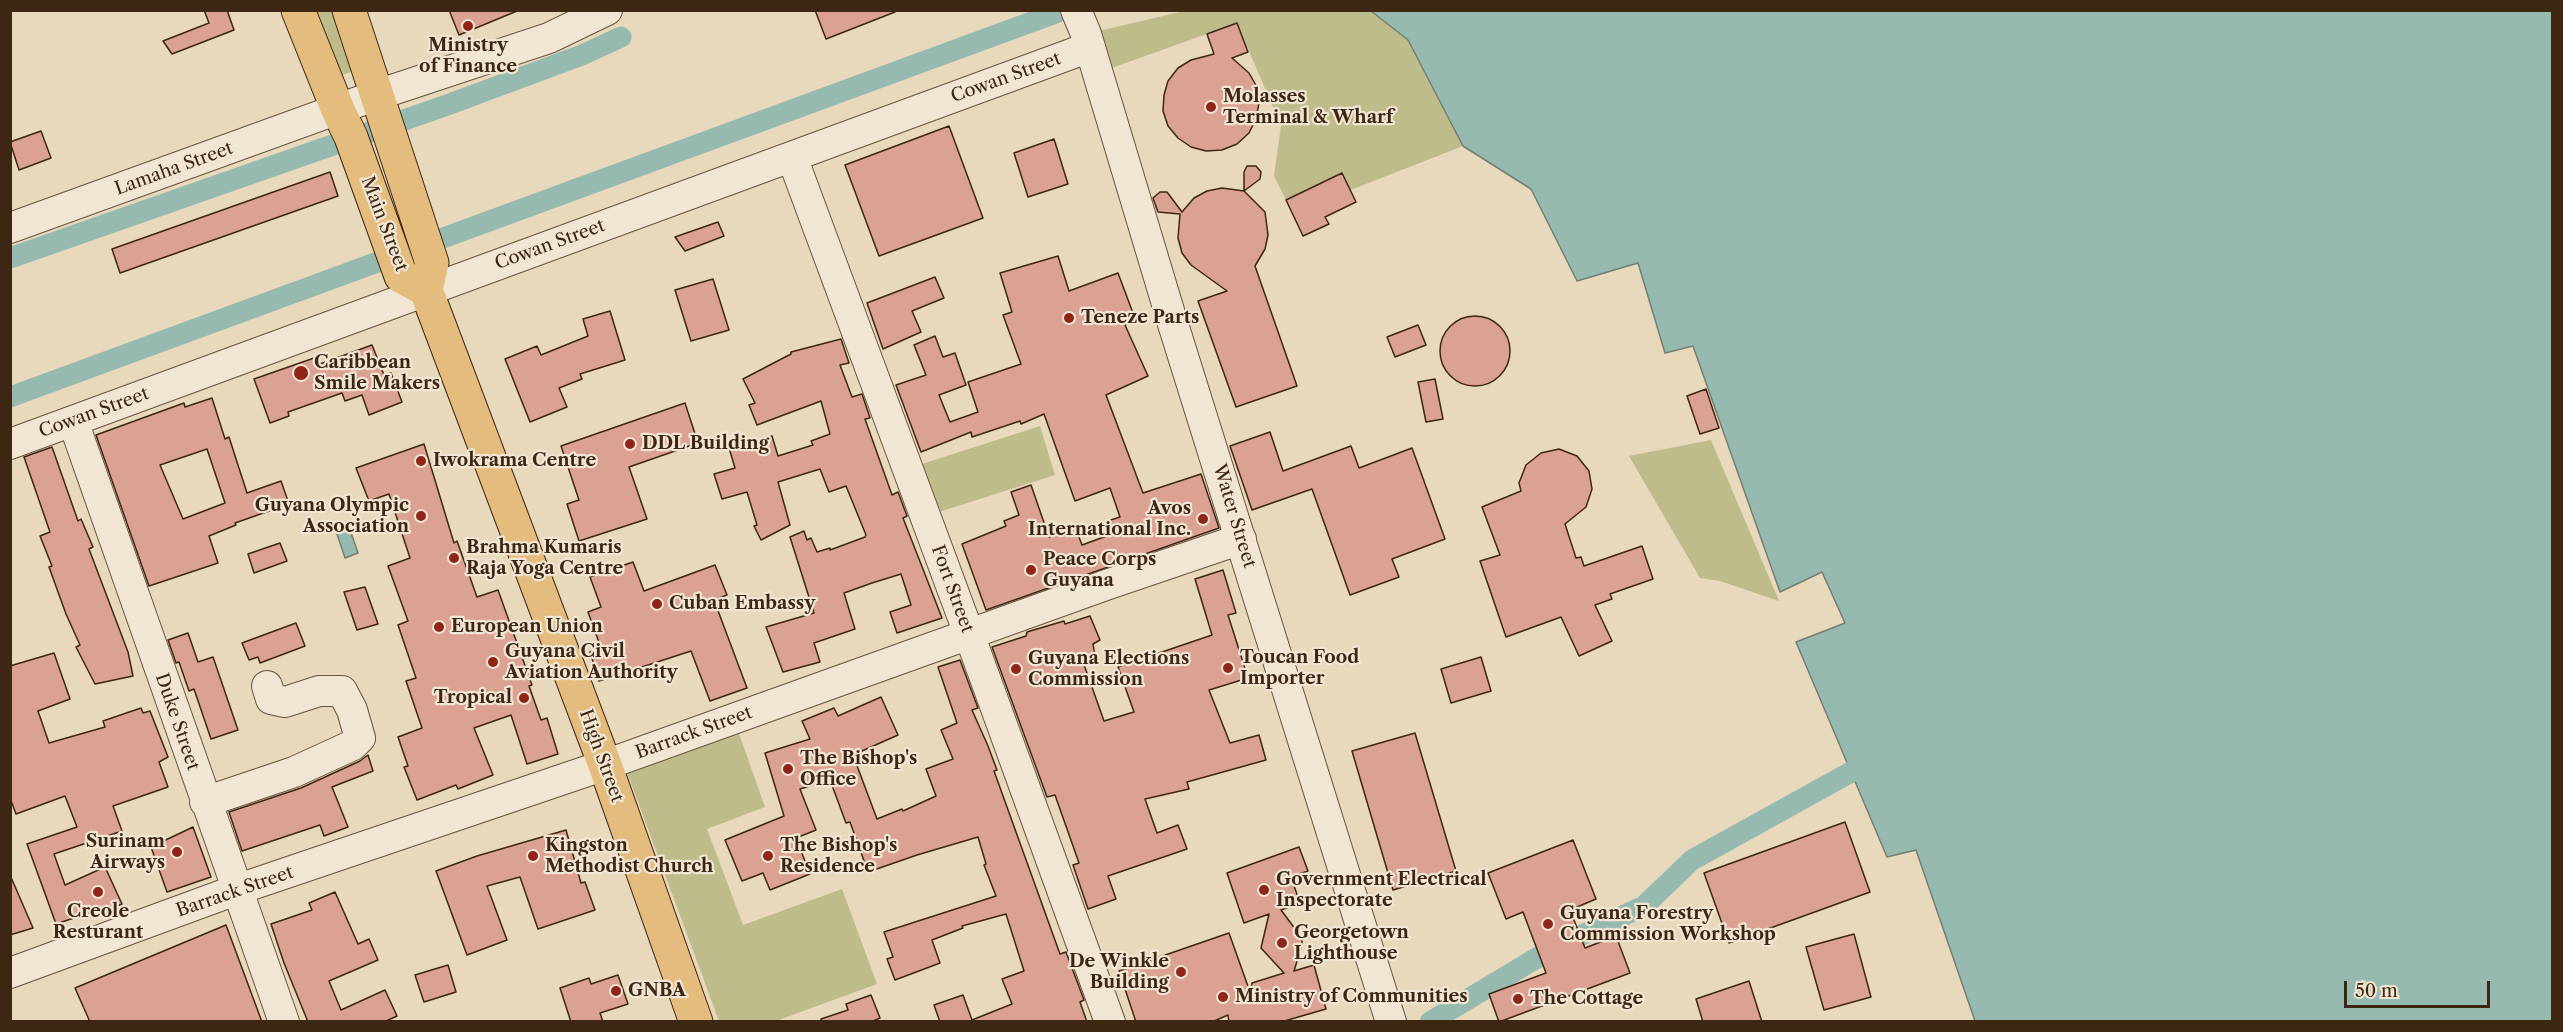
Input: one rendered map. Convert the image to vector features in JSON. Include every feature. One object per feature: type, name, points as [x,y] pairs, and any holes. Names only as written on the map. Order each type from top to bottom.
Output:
[{"type":"main road","name":"Main Street","points":[[298,10],[345,124],[420,276]]},
{"type":"main road","name":"Main Street","points":[[349,10],[381,108],[420,276]]},
{"type":"main road","name":"High Street","points":[[420,276],[605,765],[696,1022]]},
{"type":"street","name":"Lamaha Street","points":[[10,228],[345,124],[549,38],[607,10]]},
{"type":"street","name":"Cowan Street","points":[[10,444],[73,421],[420,276],[792,157],[1084,30]]},
{"type":"street","name":"Water Street","points":[[1084,30],[1173,324],[1391,1022]]},
{"type":"street","name":"Fort Street","points":[[792,157],[1110,1022]]},
{"type":"street","name":"Duke Street","points":[[73,421],[284,1022]]},
{"type":"street","name":"Barrack Street","points":[[10,973],[236,890],[605,765],[1241,539]]},
{"type":"street","points":[[205,802],[294,772],[352,745],[360,738],[352,710],[342,691],[319,690],[285,702],[271,699],[267,686]]},
{"type":"shaded area","points":[[307,11],[343,11],[358,64],[351,72],[339,76]]},
{"type":"shaded area","points":[[1184,11],[1371,11],[1408,40],[1463,146],[1348,191],[1342,173],[1286,200],[1274,176],[1281,126],[1237,23],[1098,73],[1086,34]]},
{"type":"shaded area","points":[[1040,426],[1055,475],[939,512],[919,465]]},
{"type":"shaded area","points":[[1711,440],[1779,601],[1720,581],[1700,578],[1629,456]]},
{"type":"shaded area","points":[[738,731],[765,807],[707,829],[743,925],[842,889],[877,984],[776,1021],[719,1021],[627,772]]},
{"type":"water","points":[[1371,11],[2552,11],[2552,1021],[1975,1021],[1916,850],[1887,857],[1796,642],[1845,623],[1822,572],[1780,592],[1693,346],[1665,353],[1638,263],[1577,281],[1531,189],[1463,146],[1408,40]]},
{"type":"water","points":[[349,527],[358,553],[345,558],[336,531]]},
{"type":"building","points":[[204,10],[227,10],[234,30],[172,54],[163,41],[209,23]]},
{"type":"building","name":"Ministry of Finance","points":[[449,10],[517,10],[517,11],[459,35]]},
{"type":"building","points":[[815,10],[895,10],[895,12],[826,39]]},
{"type":"building","name":"Molasses Terminal & Wharf","points":[[1237,23],[1248,52],[1232,58],[1249,73],[1257,87],[1259,103],[1256,119],[1249,133],[1237,144],[1222,150],[1206,151],[1191,147],[1178,138],[1168,126],[1163,111],[1168,81],[1178,68],[1191,60],[1214,54],[1207,34]]},
{"type":"building","points":[[949,126],[983,218],[879,256],[845,165]]},
{"type":"building","points":[[41,131],[51,158],[19,170],[10,142]]},
{"type":"building","points":[[1054,139],[1068,184],[1028,197],[1014,153]]},
{"type":"building","points":[[1247,166],[1256,166],[1261,172],[1260,179],[1244,191],[1244,172]]},
{"type":"building","points":[[330,172],[338,196],[120,273],[112,249]]},
{"type":"building","points":[[1342,173],[1356,202],[1325,217],[1329,224],[1303,236],[1286,200]]},
{"type":"building","points":[[1222,188],[1244,191],[1265,212],[1268,235],[1265,249],[1255,266],[1297,386],[1236,407],[1198,301],[1227,291],[1191,265],[1182,253],[1178,238],[1180,214],[1158,212],[1153,198],[1160,192],[1167,192],[1182,212],[1194,198],[1207,191]]},
{"type":"building","points":[[718,222],[724,236],[685,251],[675,237]]},
{"type":"building","points":[[1058,256],[1069,291],[1118,273],[1136,321],[1125,325],[1148,376],[1106,395],[1143,493],[1201,474],[1219,528],[986,610],[962,544],[1006,526],[1004,521],[1019,515],[1011,492],[1031,485],[1049,537],[1075,527],[1082,545],[1112,534],[1108,521],[1120,517],[1110,488],[1075,501],[1044,414],[1021,424],[1020,421],[972,437],[971,432],[921,452],[896,385],[926,375],[914,345],[935,336],[943,357],[955,353],[966,385],[939,395],[950,422],[978,412],[968,382],[1021,364],[1003,315],[1012,312],[1000,273]]},
{"type":"building","points":[[935,277],[944,298],[912,311],[921,332],[883,349],[867,303]]},
{"type":"building","points":[[713,279],[729,330],[691,341],[675,290]]},
{"type":"building","points":[[610,311],[625,360],[580,374],[582,379],[559,388],[567,407],[530,422],[505,359],[537,346],[541,355],[588,336],[583,319]]},
{"type":"building","points":[[1475,316],[1488,319],[1500,326],[1507,338],[1510,351],[1507,364],[1500,376],[1488,383],[1475,386],[1462,383],[1450,376],[1443,364],[1440,351],[1443,338],[1450,326],[1462,319]]},
{"type":"building","points":[[1418,325],[1426,345],[1395,357],[1387,337]]},
{"type":"building","points":[[841,339],[849,363],[840,365],[852,397],[862,394],[870,418],[865,419],[892,495],[898,492],[907,516],[903,518],[942,618],[897,633],[890,612],[911,605],[901,574],[872,583],[844,593],[855,629],[814,643],[820,662],[783,672],[766,627],[814,613],[790,537],[804,531],[807,540],[811,538],[817,552],[830,548],[830,550],[866,535],[846,486],[829,492],[820,469],[778,482],[790,525],[761,540],[754,526],[757,525],[747,492],[722,499],[714,474],[735,468],[729,448],[772,436],[778,456],[813,445],[811,441],[830,434],[821,401],[757,425],[749,405],[755,403],[743,379],[791,352]]},
{"type":"building","points":[[372,345],[384,375],[391,373],[402,402],[369,415],[362,395],[345,401],[342,393],[288,412],[289,416],[270,423],[254,379],[317,357],[320,364]]},
{"type":"building","points":[[1435,379],[1443,419],[1426,422],[1418,382]]},
{"type":"building","points":[[1706,389],[1719,428],[1700,434],[1687,396]]},
{"type":"building","points":[[212,398],[225,439],[229,437],[247,493],[281,481],[289,504],[235,523],[236,525],[209,536],[218,563],[149,586],[96,435],[184,403],[185,407]],"holes":[[[207,449],[225,503],[183,519],[160,465]]]},
{"type":"building","points":[[685,403],[698,443],[629,467],[647,519],[579,541],[567,504],[579,500],[561,446]]},
{"type":"building","points":[[1270,432],[1283,471],[1351,446],[1359,468],[1412,448],[1445,539],[1392,559],[1399,577],[1350,595],[1312,489],[1252,510],[1230,446]]},
{"type":"building","points":[[424,444],[454,543],[457,541],[477,597],[498,590],[532,685],[529,686],[541,720],[547,718],[558,754],[527,764],[511,715],[474,728],[493,775],[458,789],[456,785],[417,800],[404,767],[408,766],[398,737],[422,728],[406,681],[416,678],[398,625],[408,621],[388,566],[410,558],[389,494],[369,501],[356,468]]},
{"type":"building","points":[[52,447],[78,521],[81,519],[93,547],[89,549],[128,652],[133,676],[95,684],[76,647],[80,645],[66,614],[49,567],[52,566],[40,536],[50,532],[24,457]]},
{"type":"building","points":[[1559,449],[1577,456],[1589,471],[1592,489],[1586,507],[1565,524],[1576,558],[1581,557],[1584,566],[1642,546],[1653,579],[1610,594],[1612,599],[1595,605],[1612,641],[1579,656],[1561,617],[1506,637],[1480,561],[1500,555],[1482,507],[1521,491],[1519,483],[1526,465],[1541,453]]},
{"type":"building","points":[[280,543],[287,561],[254,573],[248,554]]},
{"type":"building","points":[[633,562],[644,591],[715,565],[727,595],[714,600],[747,688],[710,701],[691,651],[599,681],[590,652],[601,648],[588,612],[601,607],[590,577]]},
{"type":"building","points":[[1223,570],[1236,613],[1228,615],[1248,678],[1209,690],[1230,743],[1259,735],[1266,760],[1187,782],[1189,789],[1145,799],[1157,833],[1178,825],[1187,849],[1108,876],[1116,899],[1088,909],[1073,865],[1079,863],[1055,795],[1047,797],[992,647],[1026,636],[1027,632],[1090,616],[1100,640],[1093,644],[1095,656],[1082,659],[1104,721],[1134,712],[1118,667],[1212,635],[1195,579]]},
{"type":"building","points":[[365,587],[378,624],[357,630],[344,592]]},
{"type":"building","points":[[296,623],[305,646],[260,663],[258,657],[249,660],[242,643]]},
{"type":"building","points":[[188,633],[198,662],[213,657],[238,730],[211,739],[194,689],[189,691],[168,640]]},
{"type":"building","points":[[54,653],[70,699],[38,711],[49,743],[105,727],[103,721],[141,708],[143,713],[150,711],[168,757],[159,762],[168,787],[113,806],[122,831],[54,854],[65,885],[105,867],[122,904],[91,917],[89,913],[56,924],[27,844],[77,827],[65,796],[16,814],[10,798],[10,666]]},
{"type":"building","points":[[1481,657],[1491,691],[1451,703],[1441,669]]},
{"type":"building","points":[[960,660],[978,708],[972,710],[997,770],[994,771],[1060,954],[1066,952],[1084,1000],[1080,1002],[1087,1022],[940,1022],[934,1005],[963,995],[972,1020],[1012,1004],[1002,979],[1024,971],[1006,914],[962,926],[963,928],[932,940],[940,963],[895,980],[887,959],[893,957],[884,932],[996,896],[984,865],[986,864],[978,837],[868,872],[850,822],[846,823],[830,780],[800,789],[816,830],[796,838],[810,874],[770,890],[763,873],[742,881],[725,840],[784,816],[765,753],[810,739],[802,721],[834,708],[838,716],[881,697],[898,735],[853,755],[877,819],[902,809],[903,811],[936,796],[926,769],[953,759],[941,730],[957,723],[938,667]]},
{"type":"building","points":[[1415,733],[1456,871],[1393,890],[1352,751]]},
{"type":"building","points":[[368,755],[373,771],[332,787],[348,827],[324,836],[320,825],[242,851],[229,812],[301,788],[360,761]]},
{"type":"building","points":[[1845,822],[1870,892],[1729,943],[1704,873]]},
{"type":"building","name":"Surinam Airways","points":[[193,827],[211,877],[167,892],[151,847]]},
{"type":"building","points":[[566,830],[581,883],[585,882],[595,910],[538,929],[520,877],[487,886],[507,940],[467,955],[436,871],[477,856]]},
{"type":"building","points":[[1573,840],[1596,899],[1570,910],[1585,948],[1616,936],[1630,973],[1499,1022],[1489,994],[1546,973],[1523,912],[1506,919],[1488,873]]},
{"type":"building","points":[[1299,847],[1308,871],[1291,877],[1300,903],[1281,910],[1302,938],[1294,971],[1314,965],[1326,1009],[1281,1022],[1229,1022],[1228,1015],[1212,1022],[1136,1022],[1119,971],[1229,933],[1250,992],[1252,983],[1284,973],[1261,948],[1269,914],[1244,923],[1227,873]]},
{"type":"building","points":[[10,875],[33,928],[10,935]]},
{"type":"building","points":[[335,892],[358,944],[369,939],[378,960],[329,981],[341,1010],[385,990],[397,1016],[384,1022],[308,1022],[284,963],[271,924],[312,910],[309,903]]},
{"type":"building","points":[[226,925],[262,1022],[90,1022],[75,988]]},
{"type":"building","points":[[1854,934],[1871,997],[1824,1010],[1806,947]]},
{"type":"building","points":[[448,965],[456,992],[424,1002],[415,975]]},
{"type":"building","points":[[618,975],[628,1004],[600,1013],[603,1022],[571,1022],[560,988],[589,978],[591,984]]},
{"type":"building","points":[[1749,981],[1762,1022],[1703,1022],[1696,999]]},
{"type":"building","points":[[871,995],[880,1018],[871,1022],[821,1022],[821,1019],[848,1010],[846,1004]]},
{"type":"waterway","points":[[10,397],[1064,10]]},
{"type":"waterway","points":[[10,258],[447,105],[582,55],[621,37]]},
{"type":"waterway","points":[[1430,1022],[1550,950],[1644,906],[1692,860],[1851,772]]},
{"type":"place","name":"Ministry of Finance","points":[[468,26]]},
{"type":"place","name":"Molasses Terminal & Wharf","points":[[1211,107]]},
{"type":"place","name":"Teneze Parts","points":[[1069,318]]},
{"type":"place","name":"Caribbean Smile Makers","points":[[301,373]]},
{"type":"place","name":"DDL Building","points":[[630,444]]},
{"type":"place","name":"Iwokrama Centre","points":[[421,461]]},
{"type":"place","name":"Guyana Olympic Association","points":[[421,516]]},
{"type":"place","name":"Avos International Inc.","points":[[1203,519]]},
{"type":"place","name":"Brahma Kumaris Raja Yoga Centre","points":[[454,558]]},
{"type":"place","name":"Peace Corps Guyana","points":[[1031,570]]},
{"type":"place","name":"Cuban Embassy","points":[[657,604]]},
{"type":"place","name":"European Union","points":[[439,627]]},
{"type":"place","name":"Guyana Civil Aviation Authority","points":[[493,662]]},
{"type":"place","name":"Toucan Food Importer","points":[[1228,668]]},
{"type":"place","name":"Guyana Elections Commission","points":[[1016,669]]},
{"type":"place","name":"Tropical","points":[[524,698]]},
{"type":"place","name":"The Bishop's Office","points":[[788,769]]},
{"type":"place","name":"Surinam Airways","points":[[177,852]]},
{"type":"place","name":"Kingston Methodist Church","points":[[533,856]]},
{"type":"place","name":"The Bishop's Residence","points":[[768,856]]},
{"type":"place","name":"Government Electrical Inspectorate","points":[[1264,890]]},
{"type":"place","name":"Creole Resturant","points":[[98,892]]},
{"type":"place","name":"Guyana Forestry Commission Workshop","points":[[1548,924]]},
{"type":"place","name":"Georgetown Lighthouse","points":[[1282,943]]},
{"type":"place","name":"De Winkle Building","points":[[1181,972]]},
{"type":"place","name":"GNBA","points":[[616,991]]},
{"type":"place","name":"Ministry of Communities","points":[[1223,997]]},
{"type":"place","name":"The Cottage","points":[[1518,999]]}]
